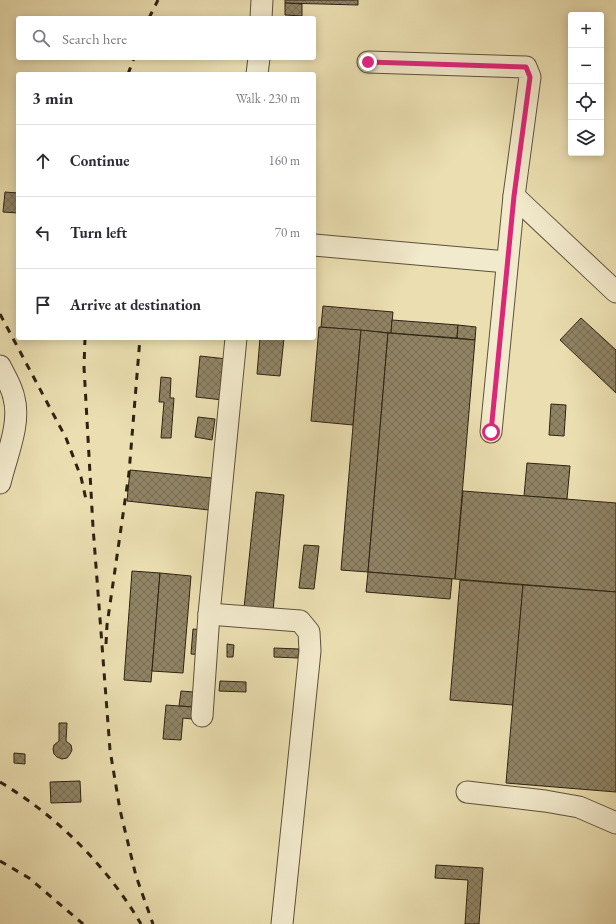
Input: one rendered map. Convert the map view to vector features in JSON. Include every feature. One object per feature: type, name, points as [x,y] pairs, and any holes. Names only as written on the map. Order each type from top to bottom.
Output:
[{"type":"lane","points":[[261,16],[262,0]]},
{"type":"lane","points":[[258,60],[258,72]]},
{"type":"lane","points":[[368,62],[526,67],[530,77],[514,196],[491,432]]},
{"type":"lane","points":[[514,196],[616,292]]},
{"type":"lane","points":[[316,245],[507,262]]},
{"type":"lane","points":[[202,716],[209,614],[236,340]]},
{"type":"lane","points":[[0,366],[14,396],[17,411],[15,427],[0,483]]},
{"type":"lane","points":[[209,614],[300,621],[309,632],[310,651],[282,924]]},
{"type":"lane","points":[[467,792],[545,801],[579,807],[616,824]]},
{"type":"building","points":[[285,0],[358,0],[358,5],[285,3]]},
{"type":"building","points":[[285,3],[302,4],[302,16],[285,15]]},
{"type":"building","points":[[5,192],[16,193],[16,213],[3,212]]},
{"type":"building","points":[[323,306],[393,312],[391,333],[321,327]]},
{"type":"building","points":[[581,318],[616,350],[616,393],[560,340]]},
{"type":"building","points":[[392,320],[458,325],[457,338],[391,333]]},
{"type":"building","points":[[458,325],[476,327],[475,340],[457,338]]},
{"type":"building","points":[[319,327],[361,330],[353,425],[311,421]]},
{"type":"building","points":[[361,330],[388,333],[368,572],[341,570]]},
{"type":"building","points":[[388,333],[475,340],[455,579],[368,572]]},
{"type":"building","points":[[260,340],[284,340],[280,376],[257,374]]},
{"type":"building","points":[[200,356],[227,359],[223,400],[196,397]]},
{"type":"building","points":[[161,377],[171,378],[170,398],[174,398],[171,438],[161,438],[164,402],[159,402]]},
{"type":"building","points":[[551,404],[566,405],[564,436],[549,435]]},
{"type":"building","points":[[198,417],[215,419],[212,440],[195,437]]},
{"type":"building","points":[[527,463],[570,466],[567,499],[524,496]]},
{"type":"building","points":[[130,470],[212,478],[209,510],[127,501]]},
{"type":"building","points":[[463,491],[616,503],[616,592],[455,579]]},
{"type":"building","points":[[256,492],[284,495],[273,611],[244,608]]},
{"type":"building","points":[[304,545],[319,546],[314,589],[299,588]]},
{"type":"building","points":[[132,571],[160,573],[151,682],[124,680]]},
{"type":"building","points":[[368,572],[452,579],[450,599],[366,592]]},
{"type":"building","points":[[160,573],[191,576],[183,673],[152,671]]},
{"type":"building","points":[[460,580],[523,585],[513,705],[450,700]]},
{"type":"building","points":[[523,585],[616,592],[616,792],[506,783]]},
{"type":"building","points":[[193,629],[204,630],[202,655],[191,654]]},
{"type":"building","points":[[227,644],[234,645],[233,657],[227,657]]},
{"type":"building","points":[[274,648],[299,649],[298,658],[274,657]]},
{"type":"building","points":[[220,681],[246,682],[246,692],[219,691]]},
{"type":"building","points":[[181,691],[194,692],[193,707],[179,706]]},
{"type":"building","points":[[166,705],[193,707],[192,719],[183,718],[181,740],[163,739]]},
{"type":"building","points":[[59,723],[67,723],[66,741],[71,745],[72,750],[67,758],[62,759],[54,754],[53,749],[54,745],[59,741]]},
{"type":"building","points":[[14,753],[25,754],[25,764],[14,763]]},
{"type":"building","points":[[80,781],[81,802],[51,803],[50,782]]},
{"type":"building","points":[[436,865],[483,868],[479,924],[465,924],[468,880],[435,878]]},
{"type":"railway","points":[[150,16],[158,0]]},
{"type":"railway","points":[[129,72],[133,60]]},
{"type":"railway","points":[[0,314],[66,438],[81,477],[87,504]]},
{"type":"railway","points":[[85,340],[84,367],[93,527],[110,750],[120,810],[136,876],[153,924]]},
{"type":"railway","points":[[106,644],[107,625],[129,473],[140,340]]},
{"type":"railway","points":[[0,782],[41,810],[79,844],[113,882],[141,924]]},
{"type":"railway","points":[[0,861],[29,878],[83,924]]},
{"type":"route","points":[[368,62],[526,67],[530,77],[514,196],[491,432]]}]
